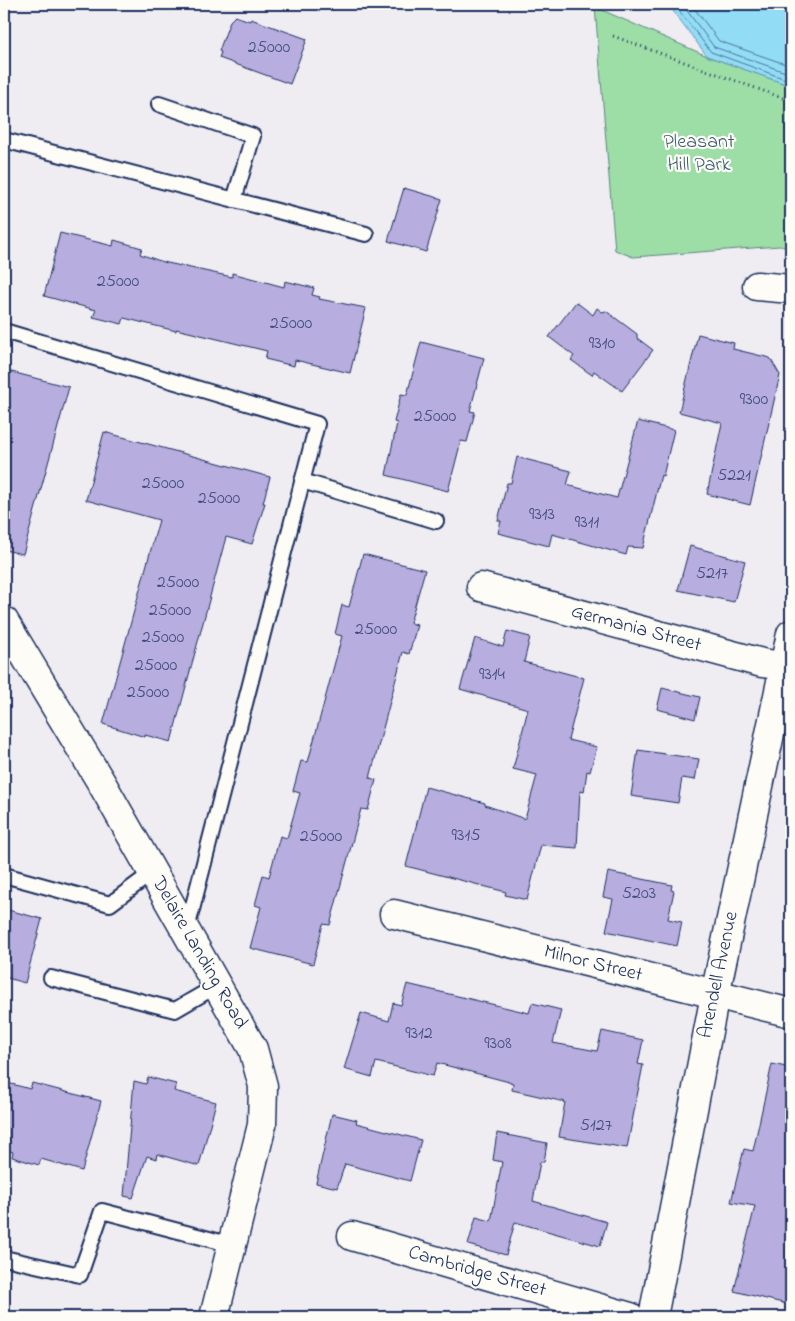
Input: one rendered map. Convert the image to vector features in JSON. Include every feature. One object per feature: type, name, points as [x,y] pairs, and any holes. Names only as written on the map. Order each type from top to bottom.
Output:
[{"type":"street","points":[[757,286],[791,289]]},
{"type":"street","name":"Germania Street","points":[[481,588],[762,663],[788,666]]},
{"type":"street","name":"Delaire Landing Road","points":[[6,630],[153,872],[253,1049],[263,1086],[262,1125],[214,1317]]},
{"type":"street","name":"Arendell Avenue","points":[[653,1317],[715,994],[788,666],[791,634]]},
{"type":"street","name":"Milnor Street","points":[[394,914],[791,1013]]},
{"type":"street","name":"Cambridge Street","points":[[352,1236],[630,1317]]},
{"type":"lane","points":[[159,104],[253,136],[234,200]]},
{"type":"lane","points":[[4,140],[366,234]]},
{"type":"lane","points":[[4,331],[316,424],[186,929]]},
{"type":"lane","points":[[302,481],[436,521]]},
{"type":"lane","points":[[4,875],[110,904],[153,872]]},
{"type":"lane","points":[[51,978],[175,1010],[218,985]]},
{"type":"lane","points":[[4,1258],[80,1275],[102,1211],[232,1245]]},
{"type":"path","points":[[614,36],[791,100]]},
{"type":"green space","name":"Pleasant Hill Park","points":[[595,7],[707,56],[791,86],[791,248],[779,246],[633,257],[615,250]]},
{"type":"water","points":[[668,4],[791,4],[791,86],[707,56]]},
{"type":"building","points":[[235,16],[250,21],[251,19],[307,39],[290,84],[219,58],[221,52],[219,51],[230,21]]},
{"type":"building","points":[[404,188],[442,199],[426,252],[388,241]]},
{"type":"building","points":[[60,233],[113,246],[114,240],[142,248],[140,254],[163,262],[232,277],[232,273],[284,287],[285,281],[314,288],[312,295],[320,297],[319,299],[366,308],[350,373],[295,360],[294,366],[265,359],[267,351],[176,329],[176,331],[124,318],[122,324],[93,317],[96,310],[44,296]]},
{"type":"building","points":[[576,302],[593,315],[597,308],[602,312],[606,311],[637,334],[637,338],[653,350],[622,391],[594,371],[592,375],[571,360],[574,356],[549,337]]},
{"type":"building","points":[[698,334],[734,343],[733,349],[770,358],[780,375],[750,505],[707,494],[722,423],[679,412]]},
{"type":"building","points":[[421,342],[484,358],[470,411],[475,412],[467,442],[461,441],[448,491],[386,475],[397,423],[394,422],[401,394],[407,395]]},
{"type":"building","points":[[4,370],[69,387],[23,554],[4,550]]},
{"type":"building","points":[[638,421],[674,430],[643,548],[628,547],[626,555],[552,534],[549,546],[498,533],[501,521],[498,521],[507,483],[511,483],[517,457],[571,471],[567,485],[617,498]]},
{"type":"building","points":[[104,432],[270,477],[263,503],[265,503],[252,544],[226,537],[171,742],[145,735],[145,737],[103,724],[159,520],[86,500]]},
{"type":"building","points":[[690,546],[745,561],[734,602],[678,590]]},
{"type":"building","points":[[363,554],[425,570],[410,623],[417,625],[409,654],[403,652],[370,778],[376,780],[368,810],[361,809],[330,925],[323,924],[313,964],[250,948],[261,907],[255,905],[263,875],[269,877],[280,836],[287,838],[300,793],[293,791],[301,761],[308,762],[342,636],[335,634],[342,605],[349,607]]},
{"type":"building","points":[[507,631],[530,637],[524,662],[584,678],[568,740],[597,747],[590,772],[587,771],[584,792],[580,791],[577,848],[541,845],[527,900],[505,895],[506,892],[406,866],[426,787],[485,803],[485,805],[525,819],[537,775],[513,769],[528,709],[460,689],[475,638],[503,647]]},
{"type":"building","points":[[662,688],[700,697],[695,719],[657,709]]},
{"type":"building","points":[[638,750],[699,759],[695,780],[682,778],[678,803],[631,796]]},
{"type":"building","points":[[608,872],[672,885],[671,890],[674,891],[668,919],[682,922],[677,946],[606,931],[613,899],[603,897]]},
{"type":"building","points":[[4,909],[42,919],[25,983],[4,977]]},
{"type":"building","points":[[407,984],[529,1013],[532,1003],[561,1010],[553,1043],[597,1051],[602,1031],[643,1040],[638,1064],[643,1065],[627,1148],[559,1137],[565,1102],[512,1090],[513,1083],[437,1063],[433,1076],[376,1062],[372,1077],[344,1069],[361,1013],[389,1021],[393,1003],[401,1005]]},
{"type":"building","points":[[772,1064],[791,1068],[791,1305],[734,1291],[755,1206],[731,1202],[744,1149],[753,1151]]},
{"type":"building","points":[[148,1077],[176,1084],[174,1091],[216,1102],[199,1166],[157,1154],[156,1159],[147,1156],[133,1198],[124,1196],[134,1081],[146,1084]]},
{"type":"building","points":[[4,1082],[30,1089],[32,1083],[101,1101],[82,1171],[41,1159],[39,1165],[12,1157],[13,1152],[4,1149]]},
{"type":"building","points":[[332,1114],[357,1120],[356,1123],[421,1140],[410,1181],[345,1164],[337,1188],[316,1183]]},
{"type":"building","points":[[497,1133],[547,1143],[544,1162],[540,1162],[533,1201],[607,1222],[600,1246],[515,1222],[506,1255],[468,1245],[476,1217],[491,1221],[502,1162],[493,1160]]}]
